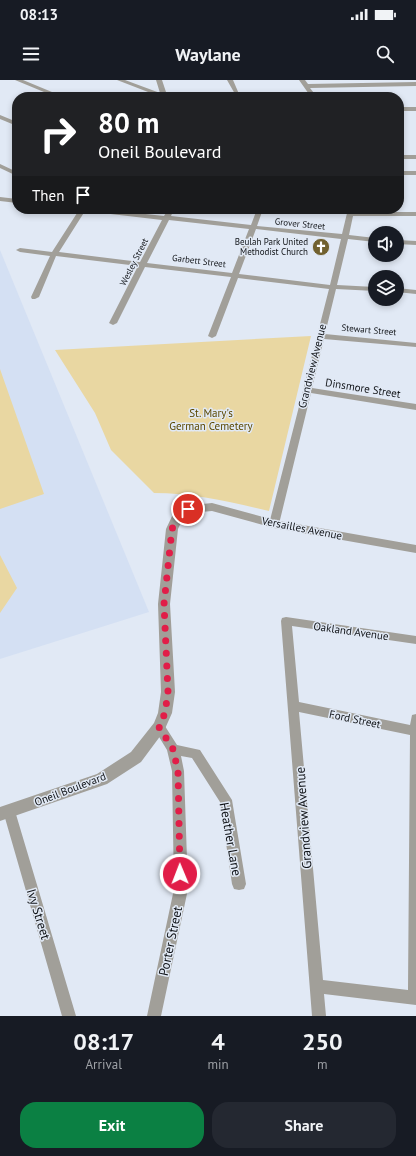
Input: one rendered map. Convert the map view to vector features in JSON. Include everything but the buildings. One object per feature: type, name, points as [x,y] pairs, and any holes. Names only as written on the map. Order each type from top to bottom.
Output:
[{"type":"street","points":[[18,80],[48,92]]},
{"type":"street","points":[[121,80],[152,92]]},
{"type":"street","points":[[159,80],[163,92]]},
{"type":"street","points":[[230,80],[236,92]]},
{"type":"street","points":[[302,80],[310,92]]},
{"type":"street","points":[[306,86],[416,84]]},
{"type":"street","points":[[404,109],[416,109]]},
{"type":"street","points":[[0,117],[12,122]]},
{"type":"street","points":[[404,157],[416,157]]},
{"type":"street","points":[[0,166],[12,172]]},
{"type":"street","points":[[404,174],[416,173]]},
{"type":"street","points":[[0,200],[12,201]]},
{"type":"street","points":[[35,296],[54,254],[79,214]]},
{"type":"street","name":"Grover Street","points":[[124,214],[368,240]]},
{"type":"street","name":"Wesley Street","points":[[113,323],[168,214]]},
{"type":"street","points":[[212,336],[258,214]]},
{"type":"street","name":"Grandview Avenue","points":[[274,524],[306,390],[345,238],[350,214]]},
{"type":"street","points":[[404,214],[416,214]]},
{"type":"street","points":[[404,242],[416,243]]},
{"type":"street","name":"Garbett Street","points":[[20,250],[332,287],[368,289]]},
{"type":"street","points":[[404,291],[416,292]]},
{"type":"street","name":"Stewart Street","points":[[320,336],[416,344]]},
{"type":"street","name":"Dinsmore Street","points":[[306,390],[416,407]]},
{"type":"street","name":"Versailles Avenue","points":[[188,509],[212,507],[274,524],[416,549]]},
{"type":"street","name":"Oneil Boulevard","points":[[4,813],[102,779],[136,757],[159,727],[165,713],[168,692],[164,604],[172,529],[178,515],[188,509]]},
{"type":"street","name":"Grandview Avenue","points":[[286,621],[295,706],[319,1016]]},
{"type":"street","name":"Oakland Avenue","points":[[286,621],[416,640]]},
{"type":"street","name":"Ford Street","points":[[295,706],[416,727]]},
{"type":"street","name":"Porter Street","points":[[154,1016],[181,889],[178,771],[173,749],[159,727]]},
{"type":"street","points":[[316,986],[416,998],[416,727]]},
{"type":"street","name":"Heather Lane","points":[[173,749],[196,754],[226,800],[239,884]]},
{"type":"street","name":"Ivy Street","points":[[4,813],[69,1016]]},
{"type":"shaded area","points":[[0,250],[149,612],[0,659]]},
{"type":"green space","name":"St. Mary's German Cemetery","points":[[311,336],[269,511],[198,496],[154,493],[111,450],[95,413],[55,350]]},
{"type":"green space","points":[[0,369],[44,494],[0,509]]},
{"type":"green space","points":[[0,555],[17,588],[0,613]]},
{"type":"place","name":"Beulah Park United Methodist Church","points":[[321,247]]},
{"type":"route","points":[[180,874],[178,771],[173,749],[159,727],[165,713],[168,692],[164,604],[172,529],[178,515],[188,509]]}]
